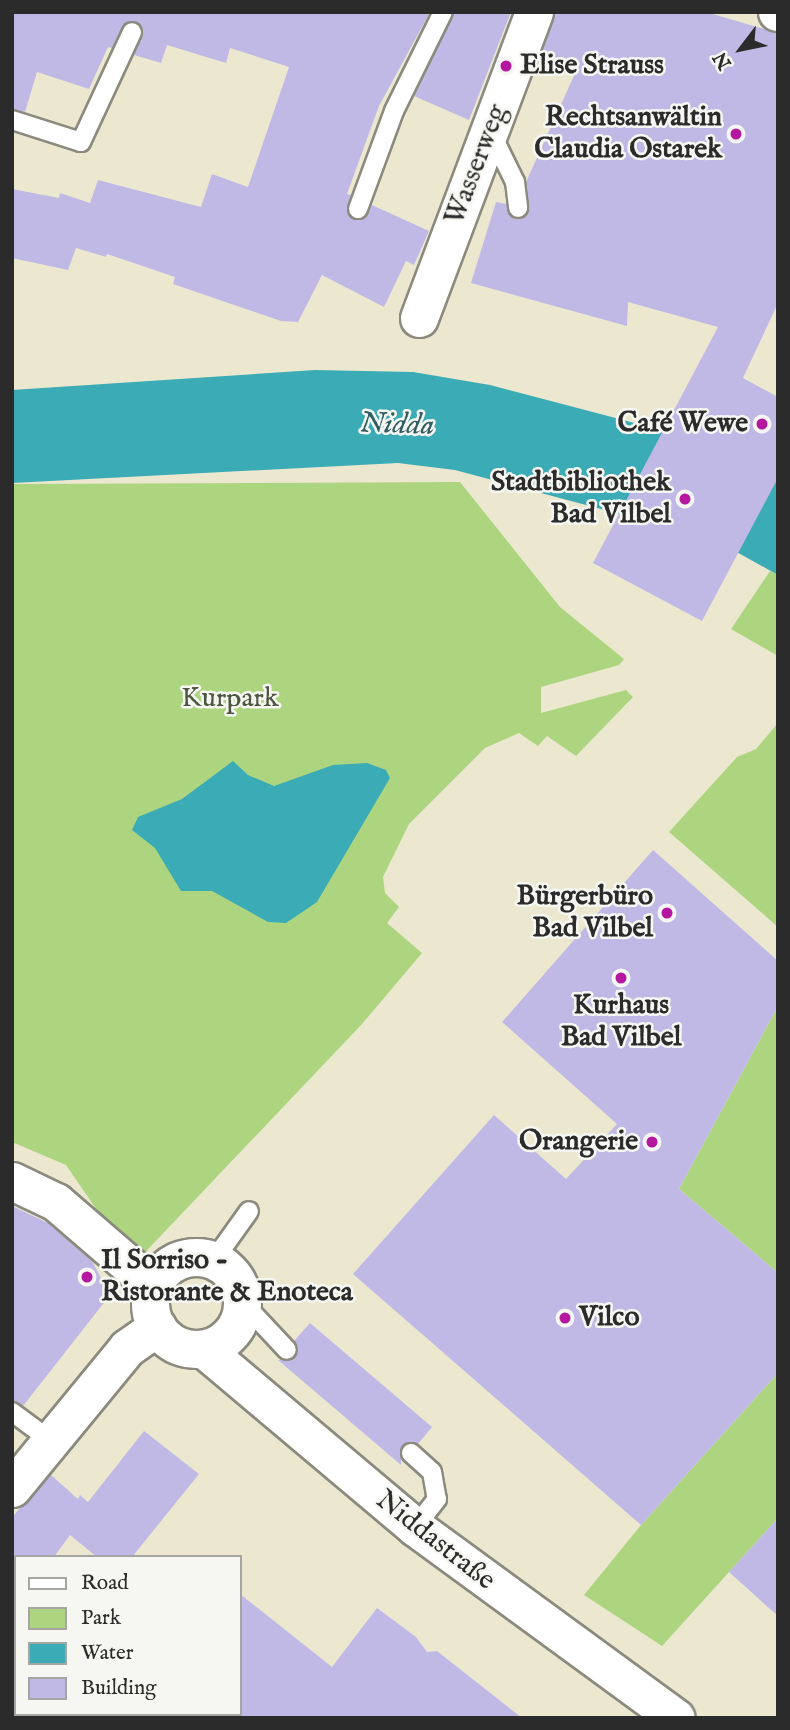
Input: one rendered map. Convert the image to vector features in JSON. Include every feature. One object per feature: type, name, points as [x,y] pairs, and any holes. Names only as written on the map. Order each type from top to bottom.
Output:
[{"type":"street","name":"Wasserweg","points":[[419,318],[534,12]]},
{"type":"street","points":[[12,1181],[65,1208],[152,1285]]},
{"type":"street","points":[[178,1260],[214,1260],[229,1270],[239,1285],[243,1303],[229,1336],[205,1350],[178,1347],[157,1327],[149,1303],[152,1285],[178,1260]]},
{"type":"street","points":[[12,1488],[127,1348],[157,1327]]},
{"type":"street","name":"Niddastraße","points":[[205,1350],[415,1527],[676,1718]]},
{"type":"lane","points":[[358,209],[394,111],[443,12]]},
{"type":"lane","points":[[12,121],[82,142],[132,32]]},
{"type":"lane","points":[[490,132],[515,182],[518,208]]},
{"type":"lane","points":[[214,1260],[249,1211]]},
{"type":"lane","points":[[243,1303],[287,1350]]},
{"type":"lane","points":[[12,1412],[51,1441]]},
{"type":"lane","points":[[411,1453],[432,1472],[437,1499],[415,1527]]},
{"type":"green space","name":"Kurpark","points":[[460,482],[560,607],[624,659],[619,665],[541,687],[541,713],[626,690],[633,697],[576,756],[547,736],[538,746],[519,733],[485,748],[409,824],[383,877],[385,893],[399,907],[387,923],[422,953],[362,1024],[134,1264],[66,1165],[12,1142],[12,484]]},
{"type":"green space","points":[[770,571],[778,575],[778,656],[731,629]]},
{"type":"green space","points":[[778,723],[778,927],[669,832],[737,757],[756,749]]},
{"type":"green space","points":[[778,1006],[778,1273],[679,1189]]},
{"type":"green space","points":[[778,1373],[778,1518],[662,1646],[584,1595],[641,1525]]},
{"type":"water","name":"Nidda","points":[[315,370],[413,372],[490,385],[726,447],[778,470],[778,575],[733,550],[661,525],[455,470],[398,463],[12,483],[12,390]]},
{"type":"water","points":[[233,761],[248,775],[274,786],[333,765],[367,763],[386,770],[390,778],[317,902],[286,923],[268,922],[212,891],[181,891],[155,848],[132,830],[138,817],[182,799]]},
{"type":"building","points":[[12,12],[430,12],[379,106],[347,194],[351,195],[347,212],[353,219],[365,218],[372,205],[429,231],[414,265],[406,261],[384,307],[322,275],[298,322],[281,321],[173,284],[175,277],[107,254],[106,257],[76,248],[68,270],[12,258],[12,189],[59,198],[60,193],[90,203],[98,180],[201,207],[212,174],[248,187],[289,67],[230,48],[226,63],[167,45],[161,63],[134,55],[143,30],[130,21],[122,27],[112,48],[108,47],[89,89],[37,72],[25,112],[12,109]]},
{"type":"building","points":[[454,12],[511,12],[469,120],[414,96]]},
{"type":"building","points":[[554,12],[706,12],[778,33],[778,303],[743,378],[778,397],[778,478],[702,621],[593,563],[718,327],[628,302],[627,326],[471,283],[496,202],[506,204],[514,219],[528,213],[526,182],[577,69],[539,59]]},
{"type":"building","points":[[653,850],[778,961],[778,1006],[679,1189],[778,1273],[778,1373],[641,1525],[353,1274],[494,1115],[566,1179],[617,1124],[502,1022]]},
{"type":"building","points":[[12,1206],[48,1223],[92,1261],[110,1295],[23,1406],[12,1401]]},
{"type":"building","points":[[310,1323],[432,1427],[418,1444],[402,1446],[401,1465],[278,1360],[295,1358],[294,1341]]},
{"type":"building","points":[[144,1431],[199,1474],[134,1555],[95,1555],[70,1535],[55,1555],[12,1557],[12,1517],[51,1475],[78,1499],[80,1495],[88,1502]]},
{"type":"building","points":[[778,1518],[778,1616],[729,1572]]},
{"type":"building","points":[[242,1596],[332,1667],[377,1608],[416,1637],[427,1652],[437,1651],[522,1718],[240,1718]]},
{"type":"place","name":"Elise Strauss","points":[[506,66]]},
{"type":"place","name":"Rechtsanwältin Claudia Ostarek","points":[[736,134]]},
{"type":"place","name":"Café Wewe","points":[[762,424]]},
{"type":"place","name":"Stadtbibliothek Bad Vilbel","points":[[685,499]]},
{"type":"place","name":"Bürgerbüro Bad Vilbel","points":[[667,913]]},
{"type":"place","name":"Kurhaus Bad Vilbel","points":[[621,978]]},
{"type":"place","name":"Orangerie","points":[[652,1142]]},
{"type":"place","name":"Il Sorriso - Ristorante & Enoteca","points":[[87,1277]]},
{"type":"place","name":"Vilco","points":[[565,1318]]}]
